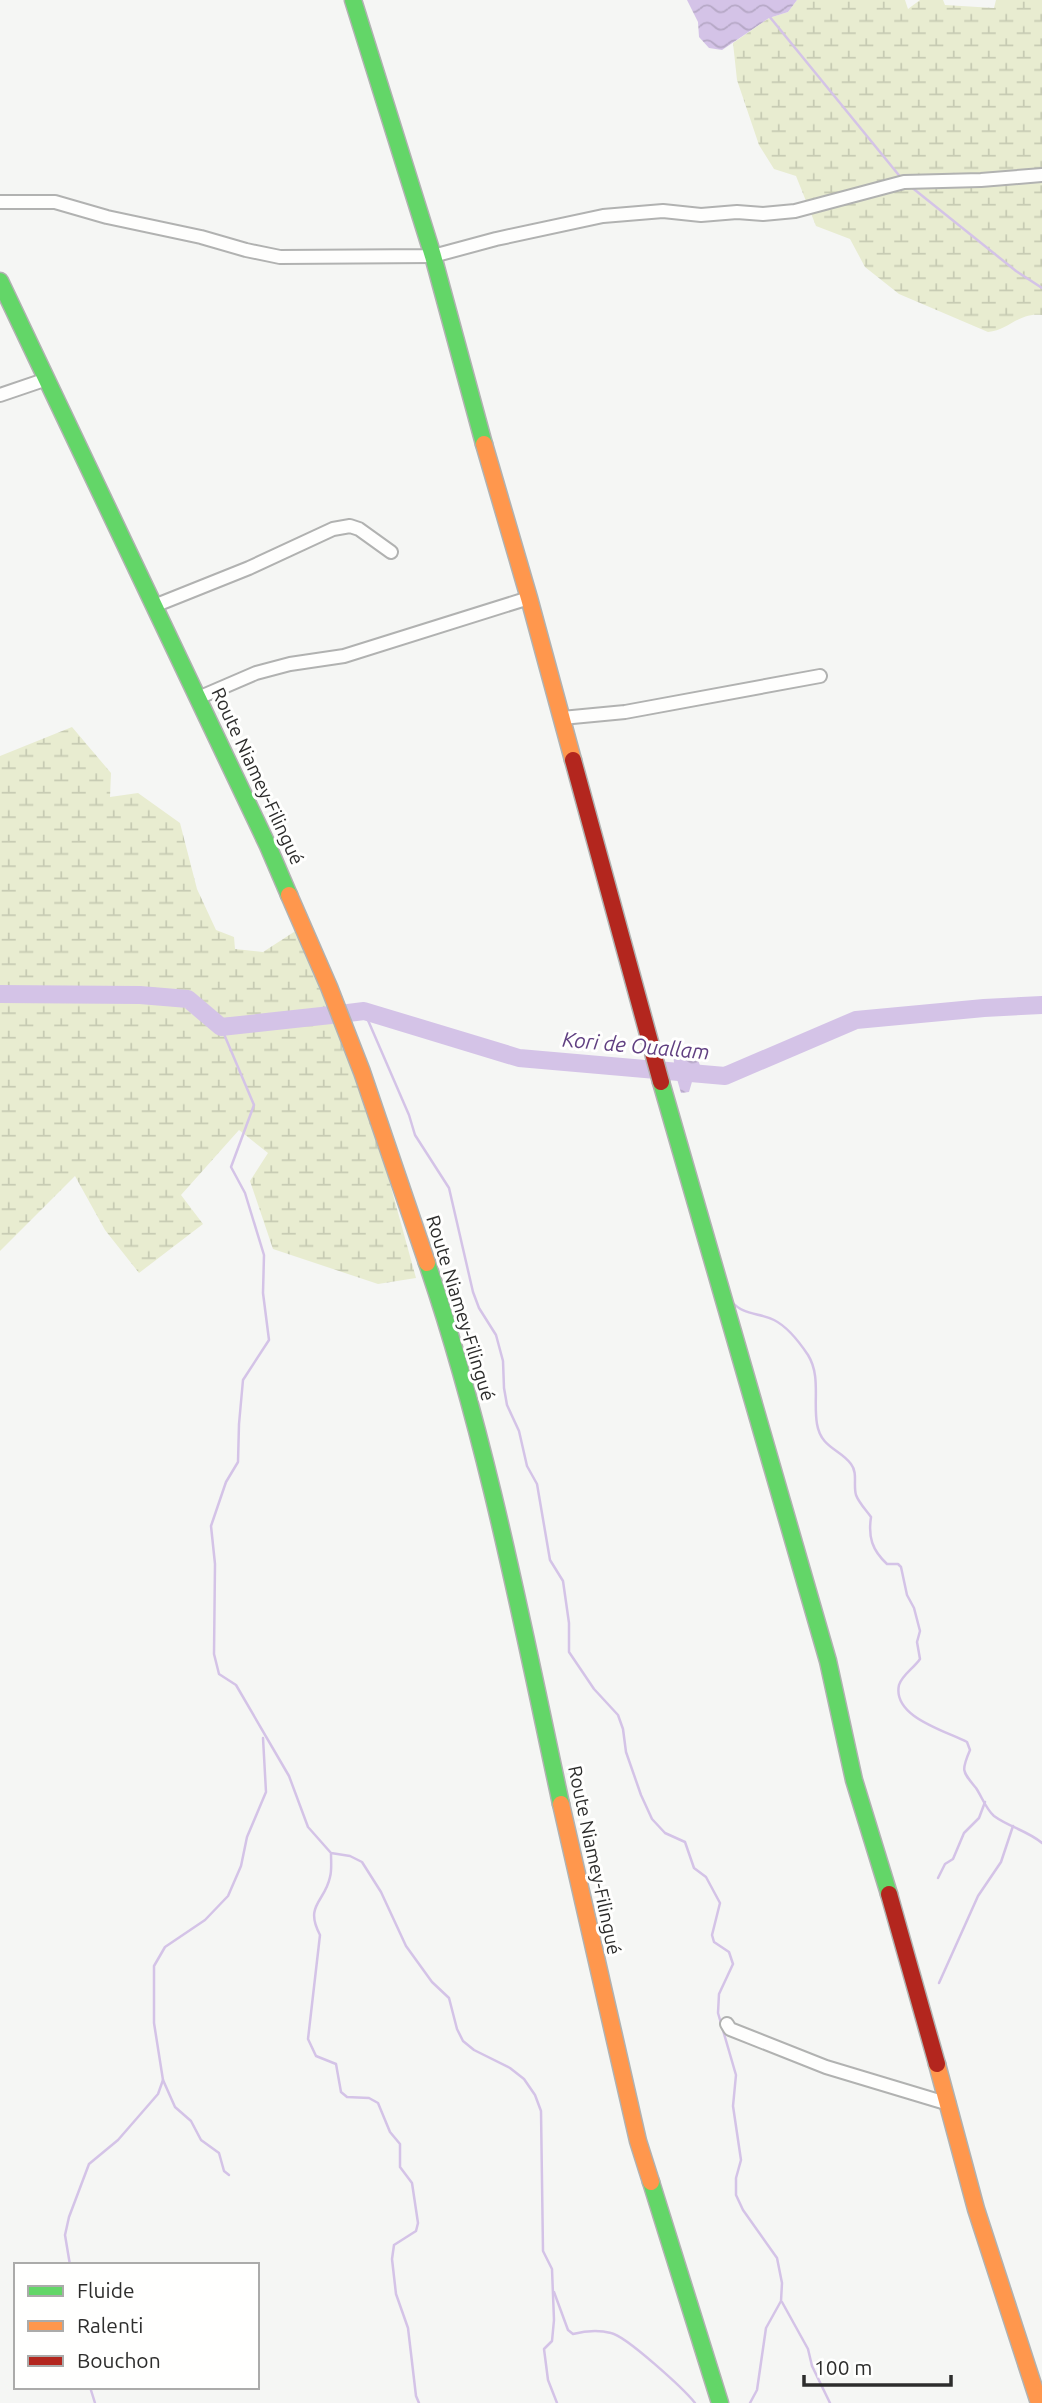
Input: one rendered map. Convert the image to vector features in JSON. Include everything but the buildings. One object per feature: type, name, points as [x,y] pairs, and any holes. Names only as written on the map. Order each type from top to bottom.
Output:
[{"type":"street","points":[[353,0],[433,256],[465,381],[529,598],[688,1181],[828,1661],[854,1780],[891,1897],[976,2209],[1039,2403]]},
{"type":"street","points":[[0,202],[55,202],[107,217],[280,257],[433,256],[496,239],[603,216],[663,211],[701,215],[737,212],[763,214],[795,211],[904,182],[1042,175]]},
{"type":"street","name":"Route Niamey-Filingué","points":[[0,281],[268,845],[362,1072],[443,1310],[473,1417],[521,1619],[590,1937],[638,2141],[720,2403]]},
{"type":"street","points":[[0,395],[47,379]]},
{"type":"street","points":[[154,606],[249,568],[333,529],[350,526],[359,529],[391,552]]},
{"type":"street","points":[[198,698],[256,673],[290,664],[344,656],[529,598]]},
{"type":"street","points":[[562,718],[625,712],[820,676]]},
{"type":"street","points":[[727,2024],[730,2029],[826,2067],[949,2104]]},
{"type":"green space","points":[[797,0],[905,0],[908,9],[920,0],[943,0],[945,5],[994,8],[996,0],[1042,0],[1042,315],[1027,316],[996,331],[988,332],[899,294],[865,267],[850,239],[816,226],[796,176],[774,169],[759,145],[737,80],[733,43],[769,18],[788,12]]},
{"type":"green space","points":[[72,727],[111,773],[110,797],[138,793],[180,823],[197,889],[216,930],[234,937],[235,949],[263,952],[297,930],[375,1129],[416,1278],[378,1284],[273,1249],[250,1181],[268,1153],[239,1130],[181,1195],[203,1224],[139,1273],[105,1230],[75,1176],[0,1251],[0,756]]},
{"type":"water","points":[[687,0],[797,0],[788,12],[769,18],[722,50],[709,48],[699,37],[698,22]]},
{"type":"water","points":[[682,1040],[686,1052],[696,1055],[701,1068],[694,1075],[689,1092],[681,1093],[675,1072],[672,1044]]},
{"type":"waterway","points":[[769,16],[902,179]]},
{"type":"waterway","points":[[910,186],[1016,271],[1042,288]]},
{"type":"waterway","name":"Kori de Ouallam","points":[[0,994],[140,995],[188,999],[221,1027],[331,1015]]},
{"type":"waterway","name":"Kori de Ouallam","points":[[348,1013],[364,1011],[519,1058],[725,1076],[856,1020],[1042,1005]]},
{"type":"waterway","points":[[364,1011],[415,1135],[449,1188],[473,1292],[479,1308],[496,1335],[503,1361],[507,1405],[519,1431],[527,1466],[537,1484],[550,1560],[563,1581],[569,1623],[569,1652],[594,1689],[618,1715],[626,1752],[652,1819],[665,1833],[685,1842],[694,1868],[706,1877],[720,1903],[712,1935],[714,1942],[729,1952],[733,1964],[719,1994],[718,2013],[736,2075],[733,2106],[741,2160],[736,2178],[736,2195],[743,2210],[777,2258],[782,2283],[781,2301],[766,2328],[757,2390],[750,2403]]},
{"type":"waterway","points":[[221,1027],[254,1105],[231,1167],[245,1193],[264,1255],[263,1293],[269,1340],[243,1380],[238,1462],[226,1482],[211,1526],[215,1564],[214,1654],[219,1674],[236,1685],[289,1776],[308,1827],[331,1853],[350,1856],[362,1862],[381,1892],[406,1946],[432,1982],[449,1998],[463,2041],[474,2050],[510,2068],[524,2079],[535,2095],[541,2111],[543,2251],[552,2269],[554,2320],[552,2341],[544,2349],[548,2380],[557,2403]]},
{"type":"waterway","points":[[713,1238],[731,1301],[741,1309],[779,1323],[808,1355],[814,1371],[819,1432],[853,1468],[856,1495],[871,1517],[871,1537],[878,1554],[887,1564],[898,1564],[901,1567],[907,1595],[914,1608],[920,1631],[917,1642],[920,1659],[899,1685],[899,1696],[904,1706],[934,1728],[967,1742],[970,1750],[964,1770],[989,1810],[1000,1820],[1042,1843]]},
{"type":"waterway","points":[[70,2263],[65,2235],[89,2164],[118,2140],[158,2094],[163,2080],[154,2023],[154,1966],[165,1947],[205,1920],[228,1896],[241,1866],[247,1837],[266,1792],[263,1738]]},
{"type":"waterway","points":[[938,1878],[945,1864],[953,1859],[964,1833],[979,1818],[985,1802]]},
{"type":"waterway","points":[[939,1983],[978,1896],[1001,1862],[1013,1826]]},
{"type":"waterway","points":[[331,1854],[330,1877],[314,1917],[320,1935],[308,2039],[316,2056],[336,2064],[341,2092],[347,2097],[369,2098],[378,2103],[390,2132],[400,2144],[400,2167],[412,2183],[418,2223],[416,2231],[394,2245],[392,2259],[396,2294],[408,2328],[419,2403]]},
{"type":"waterway","points":[[163,2080],[175,2107],[191,2121],[201,2140],[219,2153],[224,2171],[229,2175]]},
{"type":"waterway","points":[[554,2292],[568,2330],[573,2334],[597,2331],[618,2336],[654,2364],[695,2403]]},
{"type":"waterway","points":[[782,2302],[808,2349],[812,2366],[830,2403]]},
{"type":"waterway","points":[[91,2389],[95,2403]]},
{"type":"traffic: fast","points":[[353,0],[433,256],[484,444]]},
{"type":"traffic: fast","points":[[0,281],[289,895]]},
{"type":"traffic: fast","points":[[661,1082],[828,1661],[854,1780],[889,1894]]},
{"type":"traffic: fast","points":[[427,1263],[468,1396],[485,1464],[561,1804]]},
{"type":"traffic: fast","points":[[651,2182],[720,2403]]},
{"type":"traffic: slow","points":[[484,444],[573,760]]},
{"type":"traffic: slow","points":[[289,895],[362,1072],[427,1263]]},
{"type":"traffic: slow","points":[[561,1804],[638,2141],[651,2182]]},
{"type":"traffic: slow","points":[[937,2064],[976,2209],[1039,2403]]},
{"type":"traffic: jam","points":[[573,760],[661,1082]]},
{"type":"traffic: jam","points":[[889,1894],[937,2064]]}]
